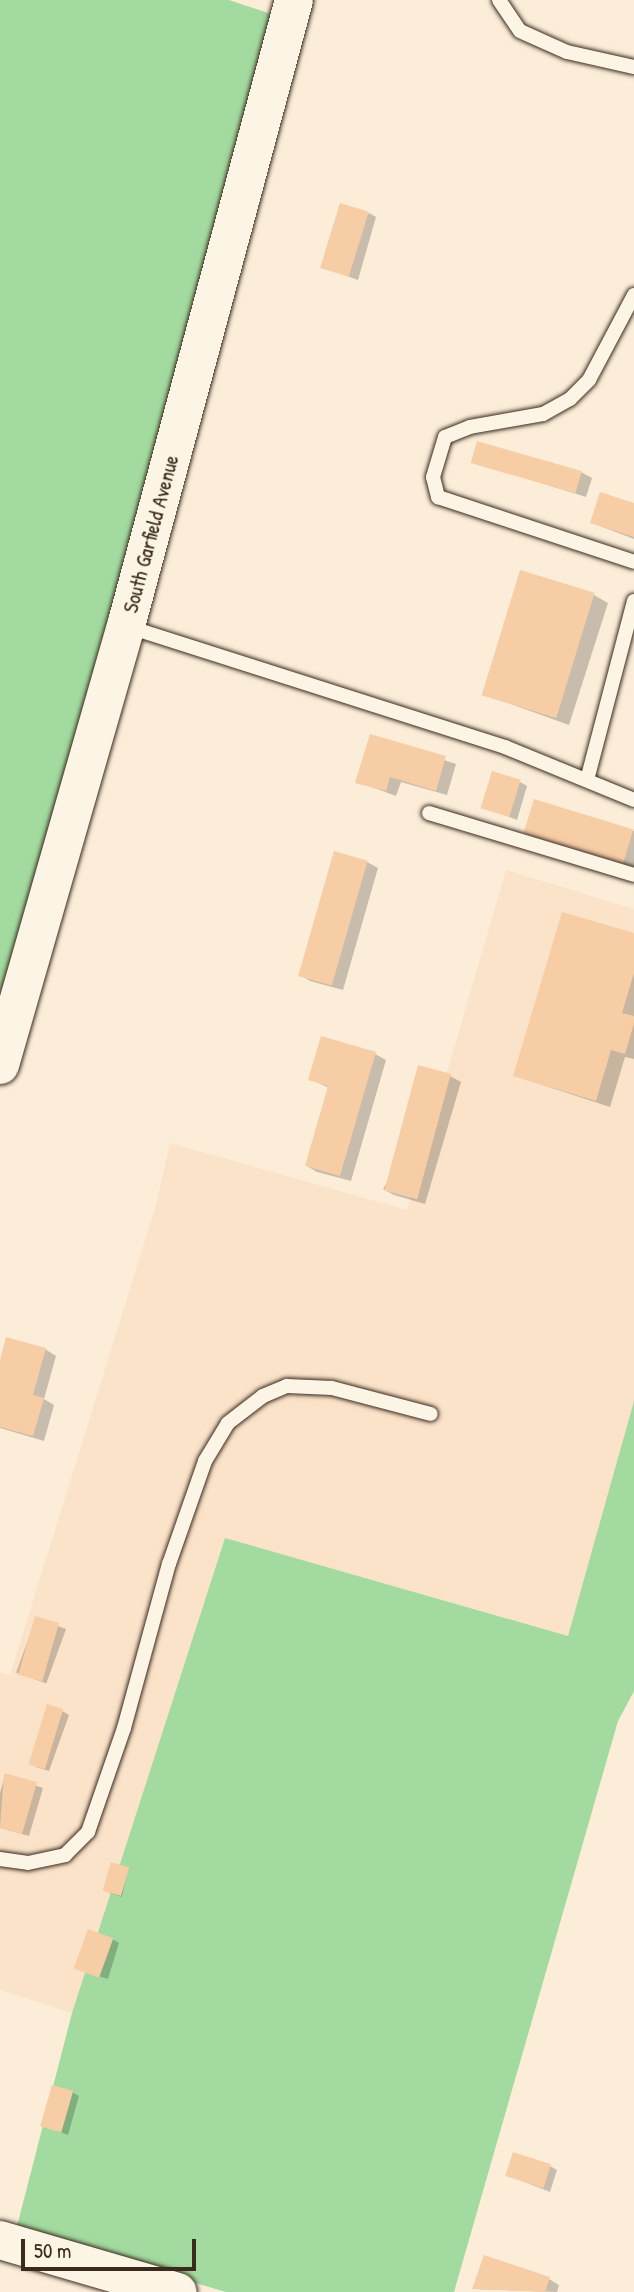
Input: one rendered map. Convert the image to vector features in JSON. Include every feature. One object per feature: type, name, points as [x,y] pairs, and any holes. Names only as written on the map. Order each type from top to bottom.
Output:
[{"type":"street","name":"South Garfield Avenue","points":[[0,1065],[126,626],[294,0]]},
{"type":"street","points":[[0,2240],[178,2292]]},
{"type":"lane","points":[[499,0],[520,31],[567,52],[634,67]]},
{"type":"lane","points":[[634,295],[589,380],[570,399],[543,414],[470,427],[445,437],[433,477],[438,497],[634,562]]},
{"type":"lane","points":[[587,780],[634,601]]},
{"type":"lane","points":[[126,626],[505,747],[634,800]]},
{"type":"lane","points":[[429,813],[634,875]]},
{"type":"lane","points":[[0,1858],[28,1863],[65,1855],[88,1832],[124,1728],[169,1564],[205,1461],[228,1423],[263,1396],[287,1386],[332,1388],[431,1414]]},
{"type":"shaded area","points":[[506,870],[634,909],[634,1401],[568,1636],[225,1538],[72,2013],[0,1990],[0,1672],[10,1675],[156,1205],[170,1143],[407,1210]]},
{"type":"green space","points":[[0,0],[229,0],[277,16],[0,1004]]},
{"type":"green space","points":[[634,1401],[634,1691],[618,1721],[454,2292],[226,2292],[16,2230],[72,2013],[225,1538],[568,1636]]},
{"type":"building","points":[[340,203],[369,212],[349,277],[320,268]]},
{"type":"building","points":[[477,441],[582,471],[575,493],[471,463]]},
{"type":"building","points":[[600,492],[634,503],[634,537],[590,523]]},
{"type":"building","points":[[520,570],[595,593],[556,718],[482,695]]},
{"type":"building","points":[[370,734],[446,756],[436,791],[390,777],[386,791],[355,783]]},
{"type":"building","points":[[492,771],[521,780],[509,817],[481,808]]},
{"type":"building","points":[[534,799],[633,829],[623,864],[523,833]]},
{"type":"building","points":[[334,851],[368,861],[332,986],[298,976]]},
{"type":"building","points":[[562,912],[634,933],[634,973],[622,1013],[634,1016],[634,1023],[625,1054],[611,1050],[596,1101],[513,1076]]},
{"type":"building","points":[[321,1036],[376,1052],[340,1176],[305,1166],[328,1086],[308,1080]]},
{"type":"building","points":[[418,1065],[451,1074],[417,1199],[384,1191]]},
{"type":"building","points":[[6,1337],[46,1348],[33,1395],[44,1398],[33,1436],[0,1427],[0,1360]]},
{"type":"building","points":[[35,1616],[59,1623],[42,1682],[18,1675]]},
{"type":"building","points":[[47,1704],[63,1709],[45,1769],[29,1764]]},
{"type":"building","points":[[4,1773],[37,1782],[22,1834],[0,1828]]},
{"type":"building","points":[[111,1862],[129,1867],[121,1896],[103,1891]]},
{"type":"building","points":[[88,1929],[113,1938],[99,1978],[74,1968]]},
{"type":"building","points":[[52,2085],[73,2091],[61,2132],[40,2126]]},
{"type":"building","points":[[513,2152],[551,2164],[543,2188],[505,2176]]},
{"type":"building","points":[[484,2255],[550,2277],[545,2292],[472,2289]]}]
